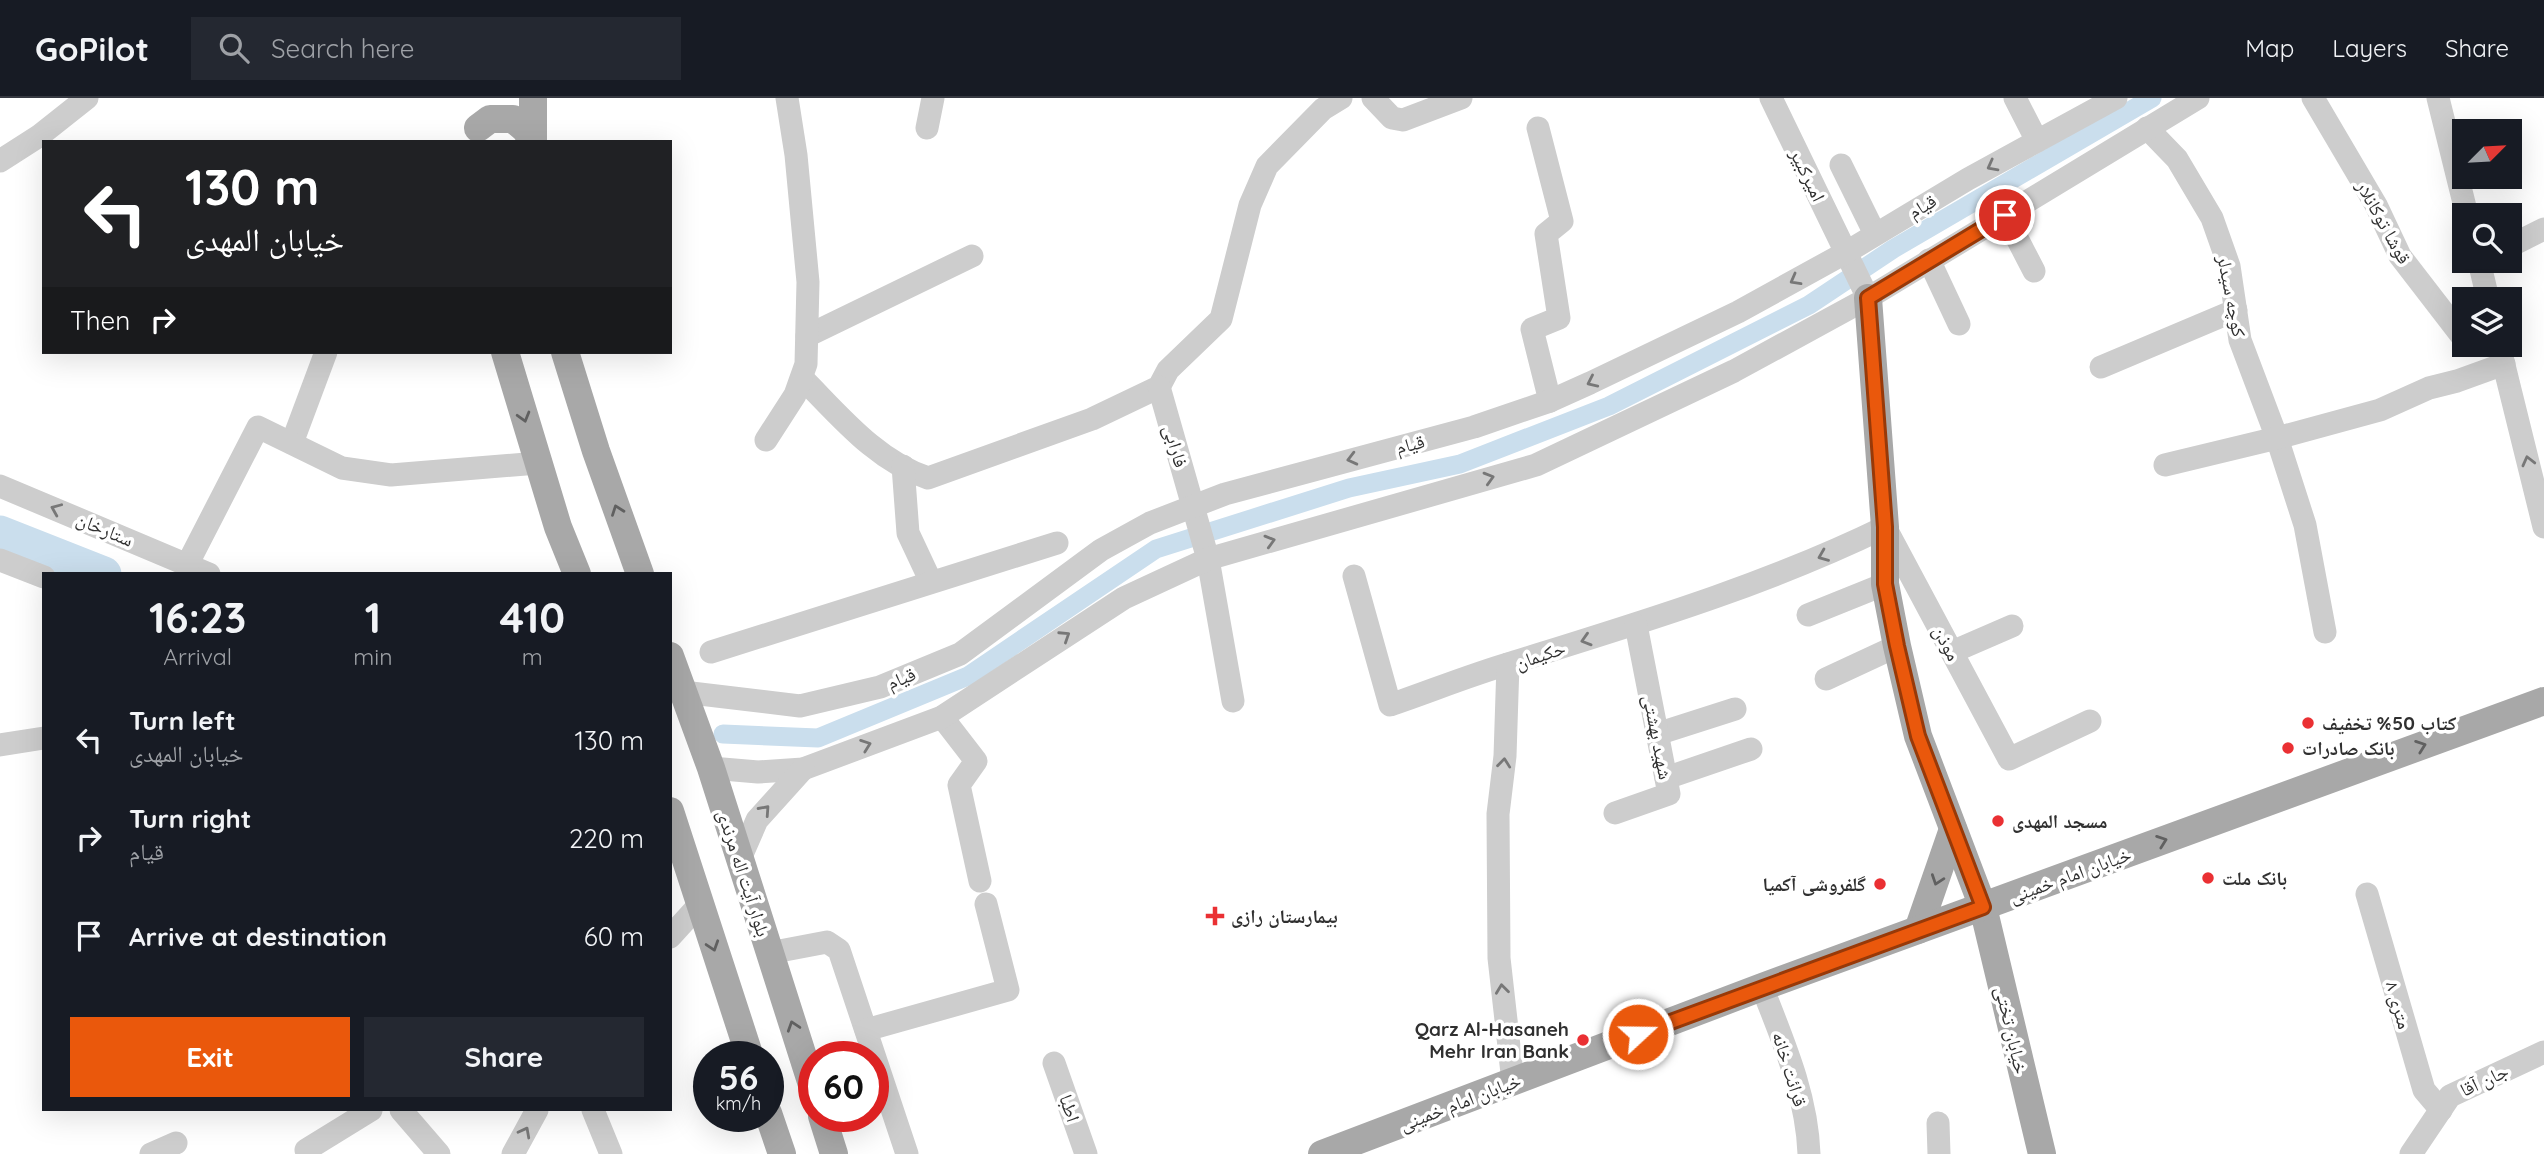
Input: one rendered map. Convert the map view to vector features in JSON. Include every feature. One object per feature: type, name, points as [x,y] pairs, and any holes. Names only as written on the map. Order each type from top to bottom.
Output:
[{"type":"main road","points":[[478,135],[480,98]]},
{"type":"main road","points":[[533,98],[533,140]]},
{"type":"main road","points":[[478,135],[490,119],[513,119],[532,140]]},
{"type":"main road","name":"خیابان تختی","points":[[1868,298],[1885,527],[1885,584],[1897,646],[1918,736],[1983,907],[2042,1154]]},
{"type":"main road","points":[[506,354],[572,569]]},
{"type":"main road","points":[[566,354],[596,451],[639,572]]},
{"type":"main road","name":"بلوار آیت اله مرندی","points":[[672,662],[711,768],[798,1042]]},
{"type":"main road","name":"خیابان امام خمینی","points":[[1322,1154],[1762,987],[2544,701]]},
{"type":"main road","points":[[672,815],[745,1041]]},
{"type":"main road","points":[[1918,930],[1953,829]]},
{"type":"main road","points":[[774,1132],[782,1154]]},
{"type":"main road","points":[[827,1132],[834,1154]]},
{"type":"street","points":[[0,161],[39,136],[87,98]]},
{"type":"street","points":[[766,440],[796,395],[806,364],[807,269],[796,155],[787,98]]},
{"type":"street","points":[[927,128],[933,98]]},
{"type":"street","points":[[802,378],[866,443],[928,478],[1092,419],[1159,387],[1168,370],[1221,319],[1250,205],[1267,166],[1313,105],[1341,98]]},
{"type":"street","points":[[1373,98],[1392,118],[1403,120],[1461,98]]},
{"type":"street","name":"امیرکبیر","points":[[1771,98],[1868,298]]},
{"type":"street","points":[[2015,98],[2038,141]]},
{"type":"street","points":[[711,768],[758,772],[803,769],[942,717],[1124,598],[1208,559],[1536,465],[1734,371],[1868,298],[2198,98]]},
{"type":"street","name":"قوشا توکانلار","points":[[2313,98],[2375,205],[2399,256],[2452,324]]},
{"type":"street","points":[[2438,98],[2464,203]]},
{"type":"street","name":"قیام","points":[[683,692],[800,706],[880,687],[960,654],[1101,550],[1150,523],[1194,505],[1316,467],[1474,427],[1550,401],[1738,312],[1845,253],[2102,102]]},
{"type":"street","points":[[1538,128],[1562,221],[1546,234],[1559,318],[1532,329],[1550,401]]},
{"type":"street","name":"کوچه سیدلر","points":[[2147,128],[2177,159],[2212,218],[2229,267],[2240,340],[2277,438],[2305,524],[2325,632]]},
{"type":"street","points":[[1841,165],[1875,234]]},
{"type":"street","points":[[2005,215],[2034,271]]},
{"type":"street","points":[[2522,240],[2544,229]]},
{"type":"street","points":[[807,336],[972,256]]},
{"type":"street","points":[[1929,260],[1959,324]]},
{"type":"street","points":[[2101,368],[2236,310]]},
{"type":"street","points":[[292,443],[325,354]]},
{"type":"street","points":[[2165,465],[2380,410],[2429,388],[2457,382],[2494,357]]},
{"type":"street","points":[[2502,357],[2544,527]]},
{"type":"street","name":"فارابی","points":[[1159,387],[1208,559],[1233,701]]},
{"type":"street","points":[[187,565],[258,427],[342,468],[391,475],[538,463]]},
{"type":"street","points":[[903,466],[908,533],[931,582]]},
{"type":"street","name":"ستارخان","points":[[0,486],[204,572]]},
{"type":"street","name":"حکیمان","points":[[1513,1082],[1499,958],[1498,814],[1505,755],[1508,664],[1636,625],[1758,583],[1885,527]]},
{"type":"street","name":"موذن","points":[[1885,527],[2009,759],[2090,721]]},
{"type":"street","points":[[711,652],[1058,544]]},
{"type":"street","points":[[0,560],[42,576]]},
{"type":"street","points":[[1354,576],[1390,705],[1508,664]]},
{"type":"street","points":[[1808,615],[1885,584]]},
{"type":"street","name":"شهید بهشتی","points":[[1615,813],[1669,794],[1636,625]]},
{"type":"street","points":[[1952,652],[2012,626]]},
{"type":"street","points":[[1826,679],[1897,646]]},
{"type":"street","points":[[1657,734],[1735,709]]},
{"type":"street","points":[[942,717],[976,761],[959,785],[980,881]]},
{"type":"street","points":[[0,745],[42,738]]},
{"type":"street","points":[[1666,778],[1751,749]]},
{"type":"street","points":[[740,859],[757,820],[803,769]]},
{"type":"street","name":"۸ متری","points":[[2367,894],[2424,1090],[2441,1110]]},
{"type":"street","points":[[672,935],[700,904]]},
{"type":"street","points":[[866,1030],[1008,990],[986,904]]},
{"type":"street","points":[[769,953],[827,942],[839,950],[907,1154]]},
{"type":"street","name":"قرائت خانه","points":[[1762,987],[1793,1069],[1808,1128],[1809,1154]]},
{"type":"street","name":"جان آقا","points":[[2411,1154],[2450,1096],[2544,1052]]},
{"type":"street","name":"اطبا","points":[[1055,1063],[1086,1154]]},
{"type":"street","points":[[306,1150],[369,1111]]},
{"type":"street","points":[[402,1111],[437,1153]]},
{"type":"street","points":[[513,1154],[536,1111]]},
{"type":"street","points":[[593,1111],[611,1154]]},
{"type":"street","points":[[1938,1124],[1940,1154]]},
{"type":"street","points":[[151,1154],[176,1143]]},
{"type":"waterway","points":[[723,734],[818,738],[968,676],[1156,549],[1349,488],[1460,464],[1609,406],[1809,305],[1893,249],[2152,98]]},
{"type":"waterway","points":[[0,533],[99,572]]},
{"type":"place","name":"کتاب 50% تخفیف","points":[[2308,723]]},
{"type":"place","name":"بانک صادرات","points":[[2288,748]]},
{"type":"place","name":"مسجد المهدی","points":[[1998,821]]},
{"type":"place","name":"بانک ملت","points":[[2208,878]]},
{"type":"place","name":"گلفروشی آکمیا","points":[[1880,884]]},
{"type":"place","name":"بیمارستان رازی","points":[[1215,916]]},
{"type":"place","name":"Qarz Al-Hasaneh Mehr Iran Bank","points":[[1583,1040]]},
{"type":"route","points":[[1638,1034],[1983,907],[1918,736],[1885,584],[1885,527],[1868,298],[2005,215]]}]
